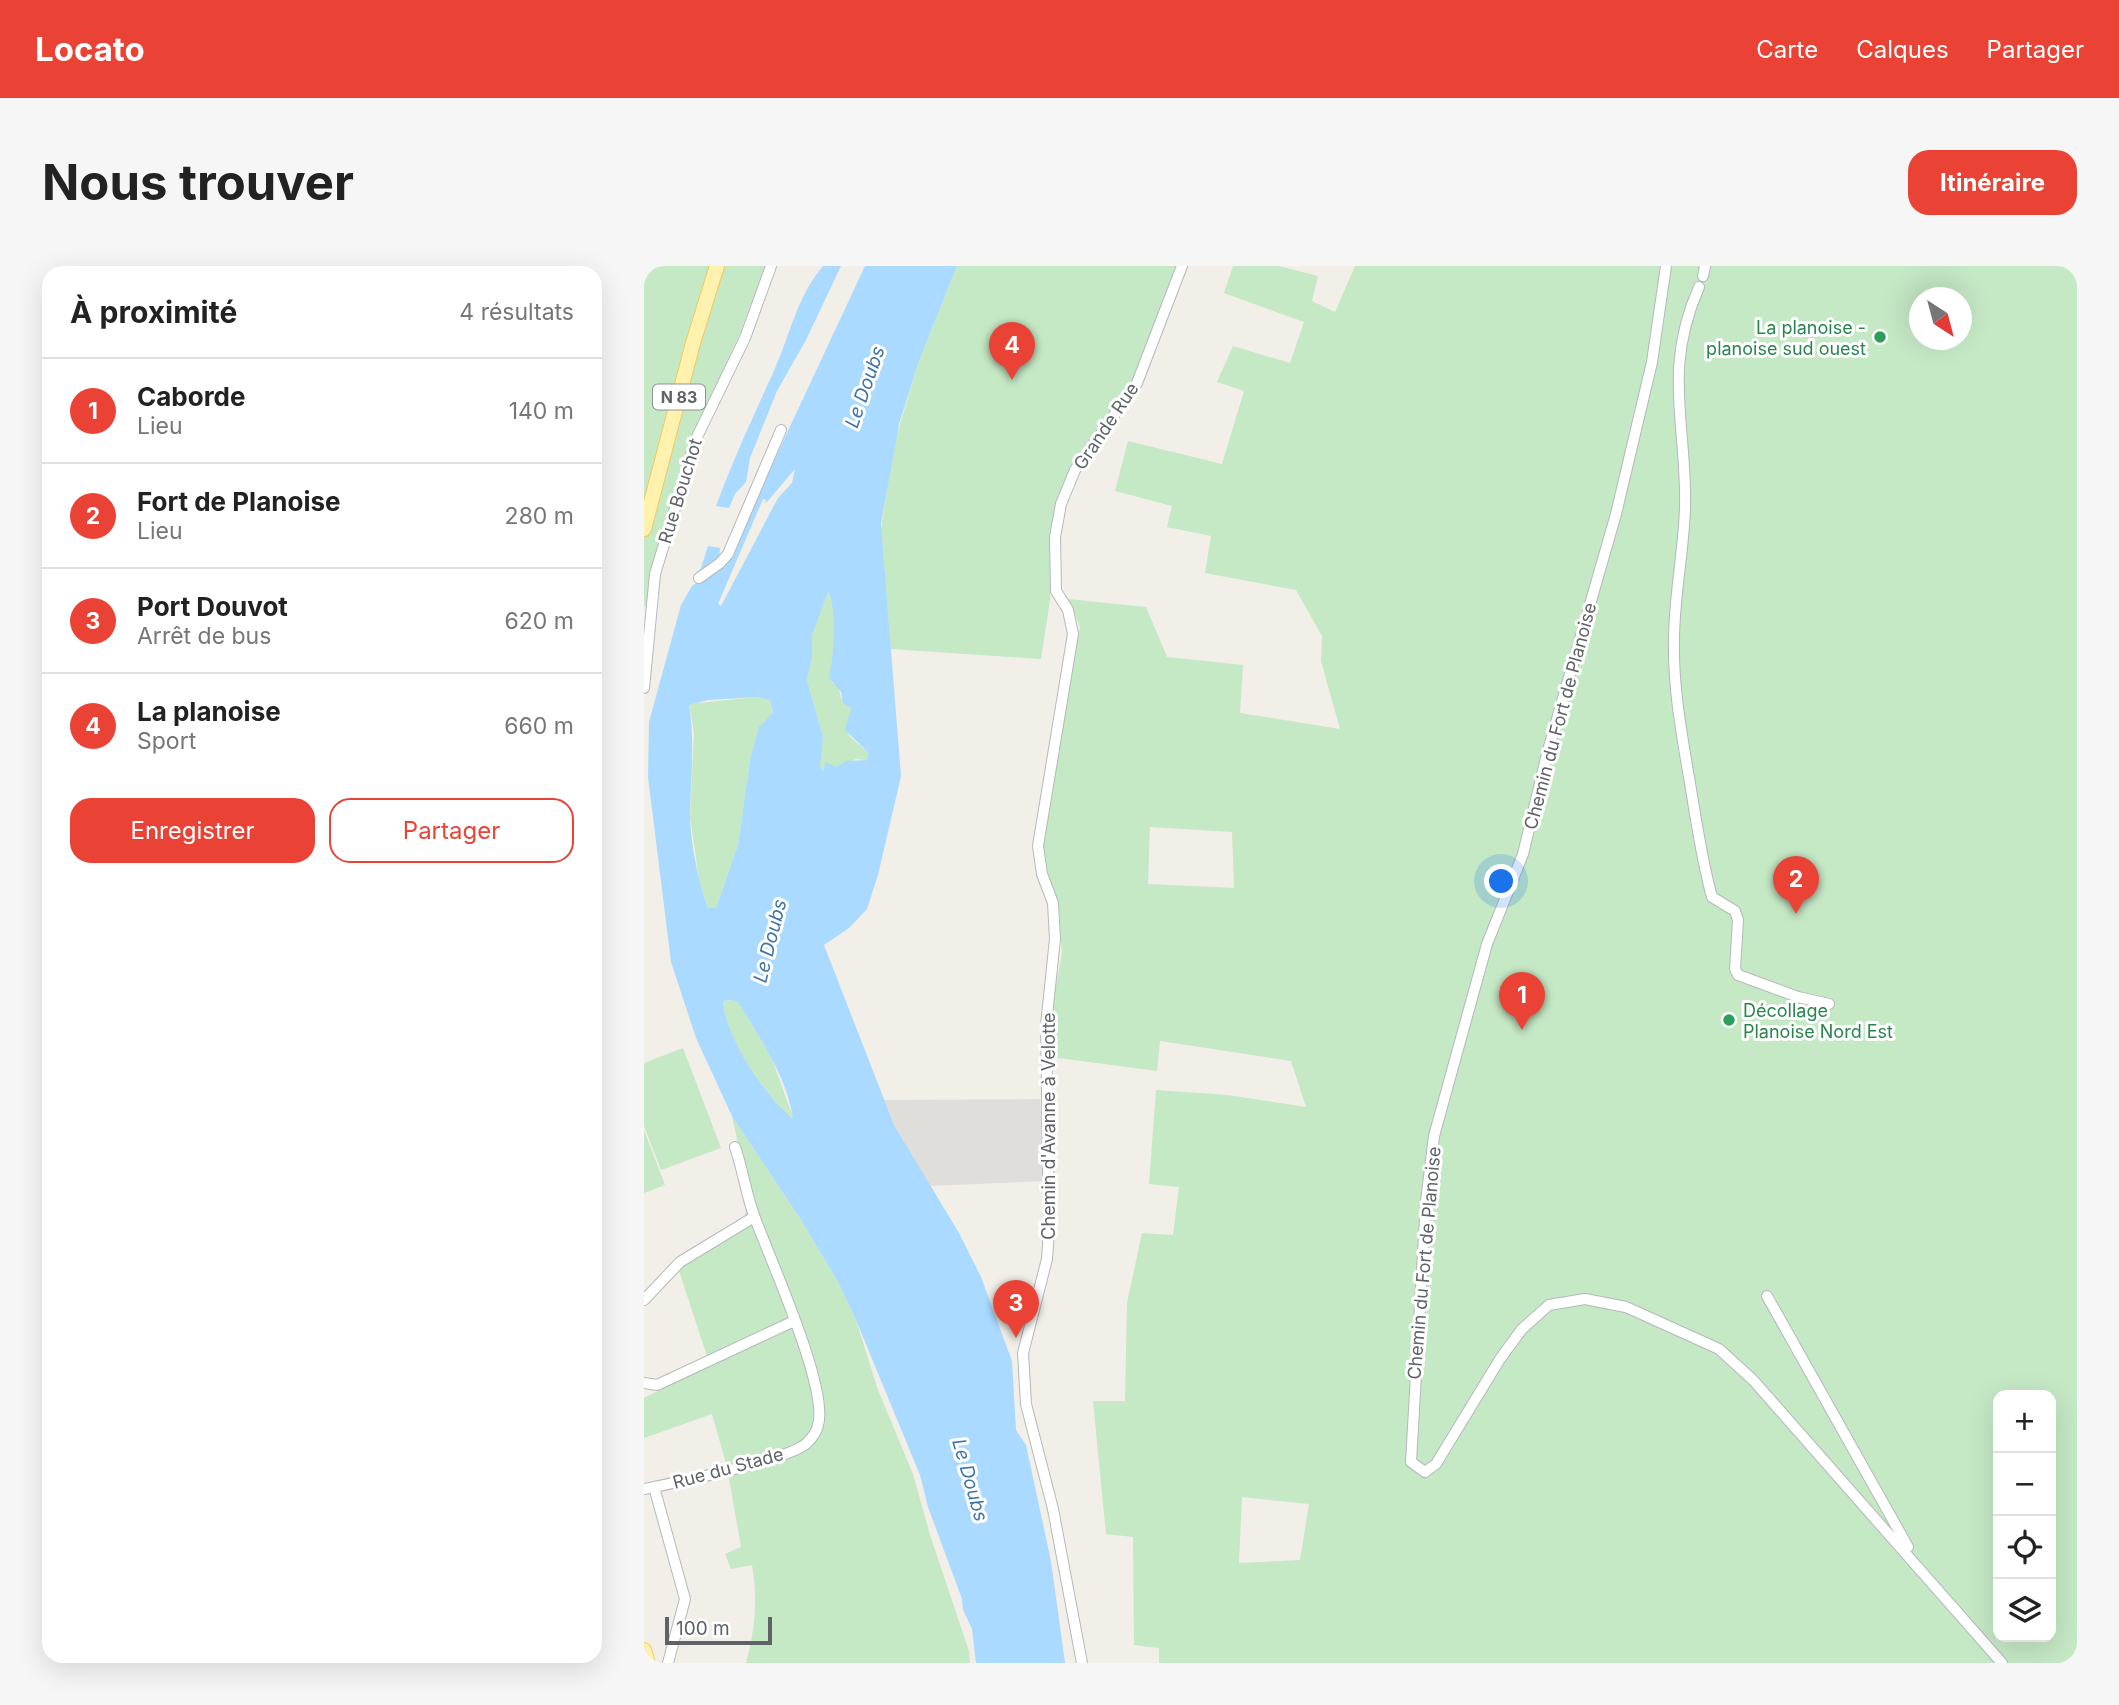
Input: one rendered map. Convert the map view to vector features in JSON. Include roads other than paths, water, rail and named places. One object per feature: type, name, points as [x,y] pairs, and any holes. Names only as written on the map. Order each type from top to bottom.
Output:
[{"type":"main road","name":"N 83","points":[[644,529],[693,343],[718,266]]},
{"type":"main road","points":[[644,1650],[648,1663]]},
{"type":"street","name":"Rue Bouchot","points":[[644,688],[652,588],[658,562],[696,439],[745,338],[771,266]]},
{"type":"street","name":"Grande Rue","points":[[1056,591],[1055,537],[1061,504],[1075,470],[1137,383],[1182,266]]},
{"type":"street","name":"Chemin du Fort de Planoise","points":[[1667,266],[1660,295],[1652,362],[1616,514],[1554,730],[1523,854],[1483,955],[1434,1136],[1428,1178],[1411,1462],[1425,1472],[1436,1464],[1500,1359],[1522,1329],[1549,1305],[1585,1298],[1626,1307],[1719,1349],[1753,1380],[1918,1564],[2002,1663]]},
{"type":"street","points":[[1702,276],[1682,334],[1676,386],[1685,506],[1676,600],[1674,668],[1681,744],[1701,857],[1712,897],[1735,911],[1738,920],[1735,969],[1738,975],[1798,997],[1829,1004]]},
{"type":"street","points":[[699,578],[720,564],[728,554],[781,429]]},
{"type":"street","name":"Chemin d'Avanne à Velotte","points":[[1056,591],[1068,610],[1073,634],[1038,846],[1042,874],[1053,903],[1055,940],[1045,1025],[1049,1230],[1047,1259],[1023,1353],[1026,1404],[1053,1509],[1083,1663]]},
{"type":"street","name":"Rue du Stade","points":[[649,1488],[785,1453],[805,1445],[819,1424],[811,1365],[754,1217],[735,1147]]},
{"type":"street","points":[[644,1300],[680,1262],[754,1217]]},
{"type":"street","points":[[1767,1296],[1918,1564]]},
{"type":"street","points":[[644,1384],[657,1385],[794,1321]]},
{"type":"street","points":[[649,1488],[685,1599],[668,1663]]},
{"type":"water","points":[[823,266],[841,266],[806,340],[777,391],[750,458],[746,482],[735,494],[729,508],[716,506],[800,304]]},
{"type":"water","name":"Le Doubs","points":[[865,266],[957,266],[919,361],[899,424],[881,524],[901,776],[878,875],[867,909],[849,928],[824,945],[894,1125],[959,1233],[981,1277],[1012,1361],[1016,1430],[1026,1445],[1051,1561],[1065,1663],[976,1663],[972,1629],[928,1507],[920,1475],[856,1320],[838,1282],[801,1220],[732,1116],[696,1038],[671,962],[648,777],[649,722],[681,605],[692,586],[701,580],[700,571],[708,546],[720,548],[719,560],[724,568]],"holes":[[[795,469],[792,483],[778,498],[721,606],[718,604],[763,499],[767,500],[764,503],[767,502]],[[828,592],[834,621],[829,678],[841,692],[843,703],[851,708],[845,730],[868,752],[867,760],[846,761],[837,767],[825,762],[824,772],[820,767],[823,737],[807,680],[812,658],[812,635]],[[756,697],[770,700],[773,712],[759,727],[750,760],[738,845],[716,908],[708,908],[704,897],[690,824],[692,745],[689,705],[708,700]],[[723,1001],[738,1002],[763,1044],[779,1073],[793,1119],[759,1081],[739,1049],[731,1032]]]},
{"type":"place","name":"La planoise - planoise sud ouest","points":[[1880,337]]},
{"type":"place","name":"La planoise","points":[[1012,380]]},
{"type":"place","name":"Fort de Planoise","points":[[1796,914]]},
{"type":"place","name":"Décollage Planoise Nord Est","points":[[1729,1020]]},
{"type":"place","name":"Caborde","points":[[1522,1030]]},
{"type":"place","name":"Port Douvot","points":[[1016,1338]]}]
